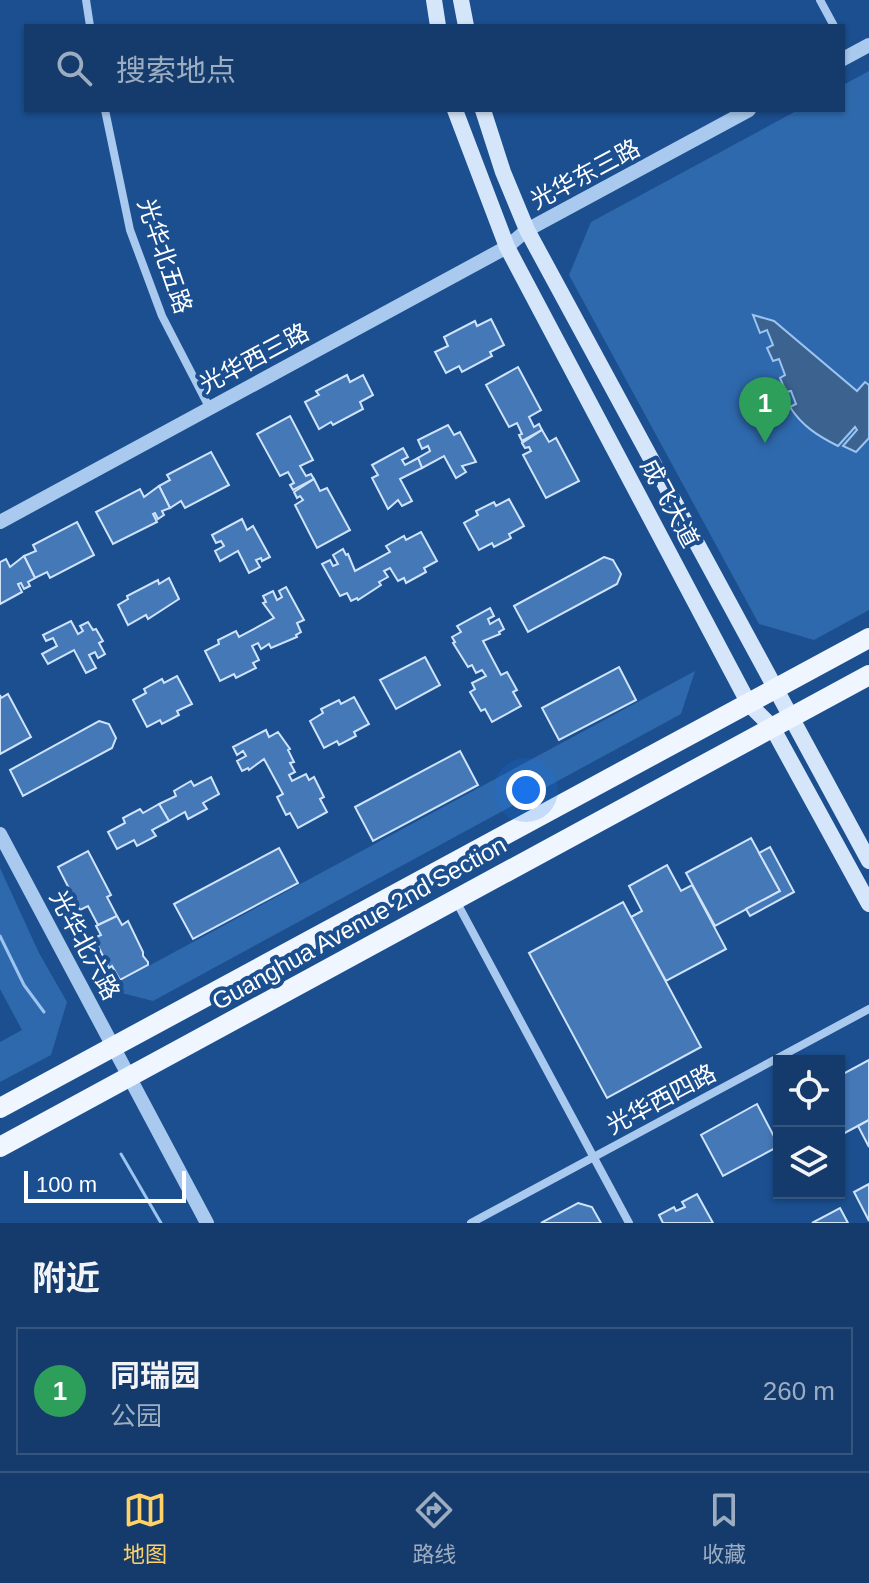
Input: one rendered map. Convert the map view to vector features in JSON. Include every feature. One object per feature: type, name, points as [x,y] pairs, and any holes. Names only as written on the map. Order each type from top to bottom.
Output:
[{"type":"main road","points":[[434,0],[438,24]]},
{"type":"main road","points":[[461,0],[466,24]]},
{"type":"main road","name":"成飞大道","points":[[456,112],[507,247],[749,704],[772,727],[869,904]]},
{"type":"main road","name":"成飞大道","points":[[484,112],[503,172],[527,230],[869,861]]},
{"type":"main road","name":"Guanghua Avenue 2nd Section","points":[[0,1108],[869,638]]},
{"type":"main road","name":"Guanghua Avenue 2nd Section","points":[[0,1147],[869,675]]},
{"type":"street","points":[[86,0],[90,24]]},
{"type":"street","points":[[820,0],[833,24]]},
{"type":"street","points":[[845,53],[869,45]]},
{"type":"street","name":"光华北五路","points":[[105,112],[130,230],[162,316],[209,407]]},
{"type":"street","name":"光华东三路","points":[[527,230],[745,112]]},
{"type":"street","name":"光华西三路","points":[[0,522],[507,247],[527,230]]},
{"type":"street","name":"光华北六路","points":[[0,834],[115,1045],[207,1223]]},
{"type":"street","points":[[456,900],[629,1223]]},
{"type":"street","name":"光华西四路","points":[[471,1223],[869,1009]]},
{"type":"shaded area","points":[[869,71],[869,610],[814,640],[759,624],[569,275],[591,222],[794,112],[845,112],[845,84]]},
{"type":"shaded area","points":[[753,315],[774,321],[857,391],[865,382],[869,385],[869,438],[856,452],[843,446],[857,430],[855,427],[838,446],[811,430],[795,414],[790,407],[796,404],[791,391],[786,392],[780,378],[785,375],[779,359],[773,361],[767,348],[773,345],[767,330],[760,333]]},
{"type":"shaded area","points":[[695,671],[681,714],[153,1001],[106,989]]},
{"type":"shaded area","points":[[0,868],[39,953],[67,1002],[51,1055],[0,1082],[0,1042],[22,1030],[0,989]]},
{"type":"building","points":[[491,319],[504,345],[490,352],[492,356],[462,372],[459,366],[446,373],[435,352],[448,346],[444,337],[475,321],[477,326]]},
{"type":"building","points":[[518,367],[541,410],[529,417],[534,427],[539,424],[542,430],[522,441],[517,423],[509,427],[486,385]]},
{"type":"building","points":[[347,375],[350,382],[363,375],[373,395],[360,402],[363,409],[319,429],[305,402],[319,395],[316,391]]},
{"type":"building","points":[[290,416],[313,460],[300,466],[306,476],[311,474],[314,479],[293,490],[290,485],[294,483],[288,472],[280,476],[257,434]]},
{"type":"building","points":[[448,425],[454,435],[460,432],[476,462],[462,466],[466,472],[456,478],[444,456],[422,468],[418,458],[430,451],[428,446],[422,449],[418,440]]},
{"type":"building","points":[[542,430],[549,442],[556,438],[579,481],[546,498],[523,455],[531,451],[522,443]]},
{"type":"building","points":[[403,448],[408,457],[402,460],[405,465],[418,458],[422,468],[400,479],[412,501],[402,506],[398,500],[388,509],[372,478],[378,475],[372,465]]},
{"type":"building","points":[[211,452],[229,485],[185,508],[181,501],[170,508],[159,486],[170,480],[167,475]]},
{"type":"building","points":[[314,479],[320,491],[327,488],[350,530],[317,548],[295,505],[303,500],[300,496],[297,498],[294,492]]},
{"type":"building","points":[[159,486],[170,508],[162,511],[164,515],[158,519],[153,514],[157,522],[113,544],[96,512],[140,489],[144,497]]},
{"type":"building","points":[[509,499],[524,526],[509,534],[511,538],[494,547],[492,543],[479,550],[464,523],[478,515],[476,511]]},
{"type":"building","points":[[242,519],[247,530],[253,526],[270,557],[256,560],[260,567],[249,573],[238,551],[220,561],[215,551],[224,546],[221,541],[216,543],[212,535]]},
{"type":"building","points":[[77,522],[94,555],[50,578],[47,572],[35,578],[24,556],[36,551],[33,545]]},
{"type":"building","points":[[421,532],[437,561],[424,568],[426,572],[406,583],[404,578],[398,581],[390,568],[384,571],[388,577],[379,582],[381,585],[358,600],[351,601],[347,593],[340,596],[322,564],[330,560],[333,566],[338,564],[333,555],[343,549],[355,571],[390,552],[386,546],[404,536],[406,540]]},
{"type":"building","points":[[24,556],[35,578],[24,589],[21,583],[18,584],[22,592],[0,604],[0,562],[6,559],[10,567]]},
{"type":"building","points":[[604,557],[613,560],[621,574],[617,584],[528,632],[514,606]]},
{"type":"building","points":[[169,578],[179,599],[148,619],[146,615],[128,625],[118,605],[128,599],[127,596],[158,580],[159,584]]},
{"type":"building","points":[[286,587],[304,620],[297,623],[301,632],[297,637],[271,648],[269,644],[261,649],[258,643],[252,646],[259,660],[253,663],[256,668],[236,678],[234,674],[220,681],[205,651],[236,631],[239,637],[274,618],[263,603],[266,602],[263,596],[273,591],[277,600],[282,597],[279,591]]},
{"type":"building","points":[[490,608],[494,616],[488,619],[490,624],[499,619],[504,629],[483,641],[501,675],[507,672],[521,706],[492,722],[470,692],[475,689],[472,683],[486,676],[482,670],[476,673],[472,665],[468,667],[452,637],[461,632],[457,626]]},
{"type":"building","points":[[71,621],[78,634],[83,631],[80,626],[88,622],[103,641],[99,643],[105,654],[98,658],[95,652],[89,655],[96,668],[86,673],[74,650],[48,664],[42,654],[57,646],[53,638],[46,641],[43,635]]},
{"type":"building","points":[[425,657],[440,685],[396,709],[380,680]]},
{"type":"building","points":[[619,667],[636,700],[559,740],[542,708]]},
{"type":"building","points":[[177,676],[192,704],[177,711],[179,715],[162,724],[160,720],[147,727],[133,700],[146,693],[144,689],[162,679],[164,683]]},
{"type":"building","points":[[8,694],[31,737],[0,754],[0,695],[1,698]]},
{"type":"building","points":[[354,697],[369,724],[354,732],[356,736],[339,745],[337,741],[324,748],[310,721],[323,713],[321,709]]},
{"type":"building","points":[[99,721],[109,724],[116,738],[112,748],[23,796],[10,770]]},
{"type":"building","points":[[266,730],[269,737],[278,732],[290,749],[294,762],[290,763],[295,772],[289,775],[292,781],[306,774],[309,780],[314,777],[324,797],[320,799],[327,812],[298,828],[290,813],[286,815],[277,797],[283,794],[264,759],[249,770],[242,771],[237,761],[246,756],[243,751],[237,755],[233,747]]},
{"type":"building","points":[[460,751],[478,785],[373,841],[355,807]]},
{"type":"building","points":[[211,777],[219,794],[203,803],[207,809],[188,819],[185,812],[169,821],[159,804],[176,796],[174,791],[191,781],[194,786]]},
{"type":"building","points":[[159,804],[169,821],[152,830],[156,836],[137,846],[134,840],[117,849],[108,832],[125,823],[123,818],[140,809],[143,813]]},
{"type":"building","points":[[751,838],[780,891],[715,926],[686,873]]},
{"type":"building","points":[[770,847],[794,892],[750,916],[746,909],[780,891],[759,853]]},
{"type":"building","points":[[279,848],[298,883],[193,939],[174,904]]},
{"type":"building","points":[[88,851],[111,895],[107,897],[117,916],[98,925],[88,906],[80,910],[58,867]]},
{"type":"building","points":[[667,865],[681,891],[692,885],[726,949],[666,981],[631,917],[642,911],[629,886]]},
{"type":"building","points":[[623,902],[701,1047],[607,1098],[529,953]]},
{"type":"building","points":[[117,916],[122,925],[128,921],[148,962],[148,965],[120,980],[112,966],[109,968],[94,938],[101,935],[96,926]]},
{"type":"building","points":[[869,1060],[869,1120],[845,1133],[845,1127],[845,1073]]},
{"type":"building","points":[[757,1104],[773,1135],[773,1149],[723,1176],[701,1135]]},
{"type":"building","points":[[869,1120],[869,1147],[858,1126]]},
{"type":"building","points":[[869,1184],[869,1221],[854,1192]]},
{"type":"building","points":[[697,1194],[713,1223],[663,1223],[659,1215],[674,1207],[676,1211],[685,1207],[682,1202]]},
{"type":"building","points":[[578,1203],[592,1207],[601,1223],[541,1223]]},
{"type":"building","points":[[840,1208],[848,1223],[812,1223]]},
{"type":"waterway","points":[[0,936],[24,985],[44,1012]]},
{"type":"waterway","points":[[121,1154],[161,1223]]},
{"type":"place","name":"同瑞园","points":[[765,443]]}]
